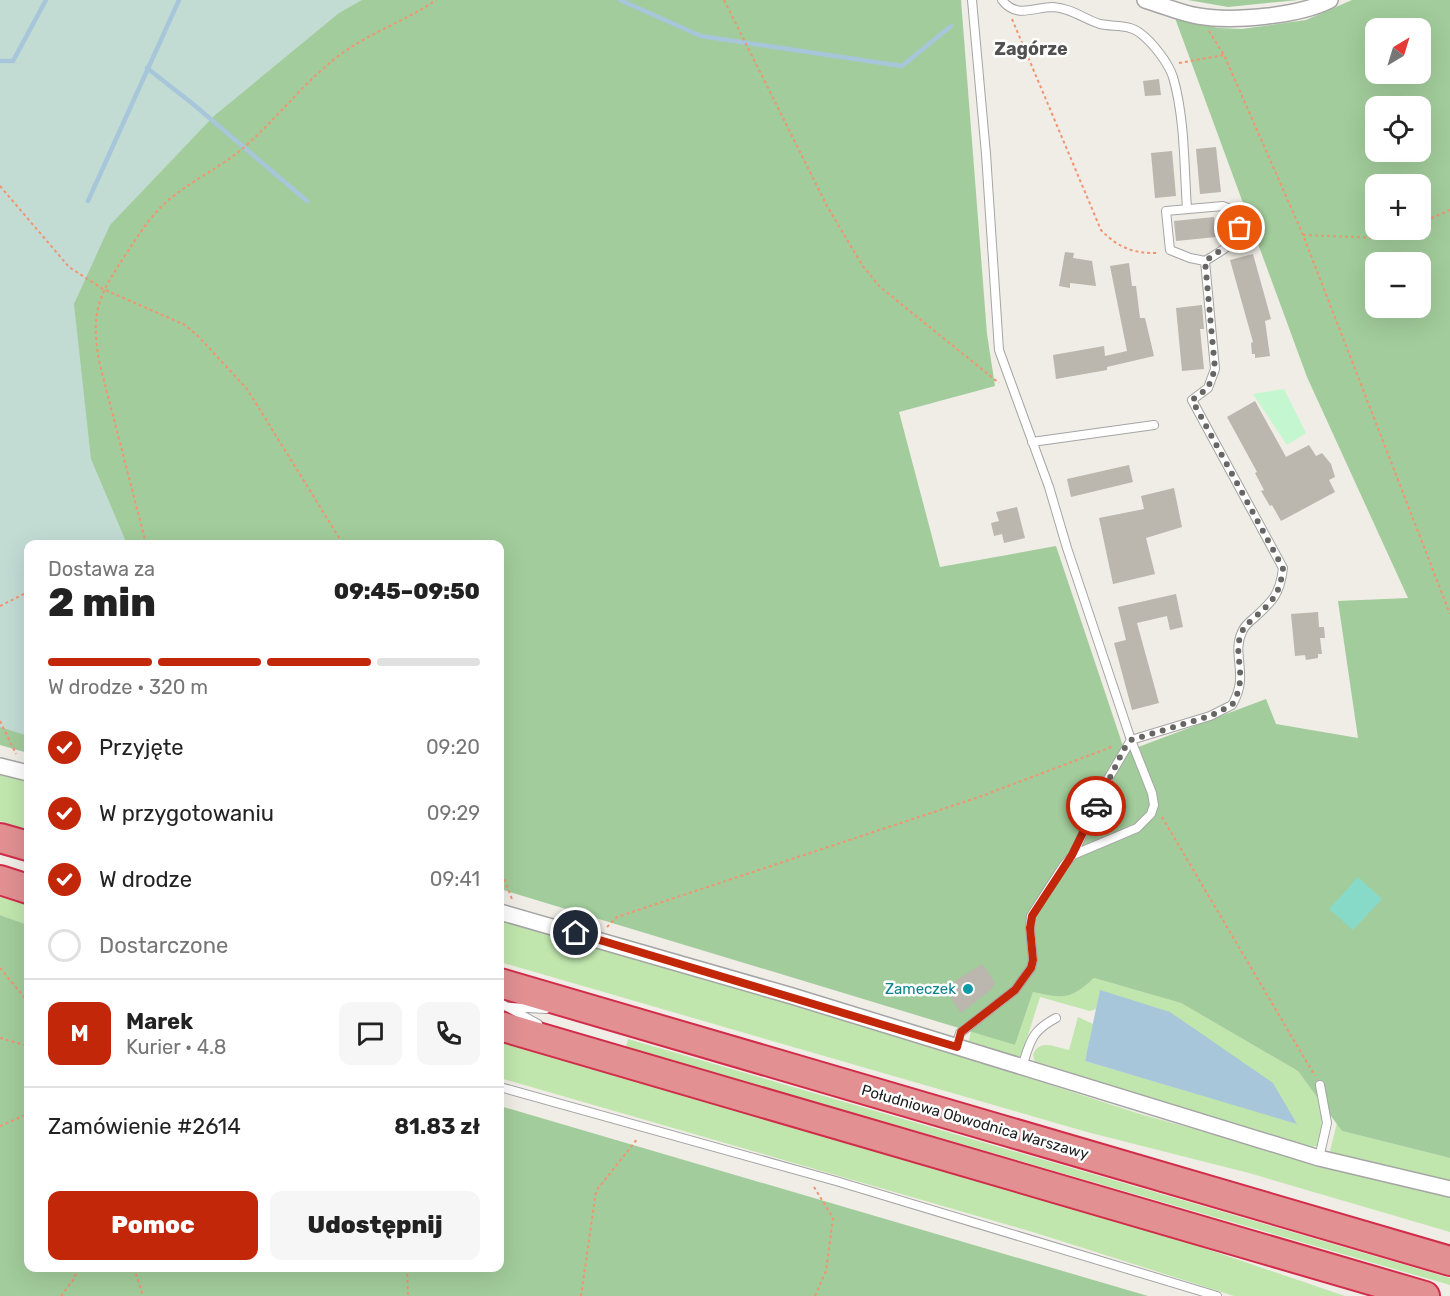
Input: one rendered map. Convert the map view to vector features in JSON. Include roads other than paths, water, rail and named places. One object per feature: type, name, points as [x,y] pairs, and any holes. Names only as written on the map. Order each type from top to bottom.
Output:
[{"type":"highway","points":[[0,838],[24,845]]},
{"type":"highway","points":[[0,880],[24,888]]},
{"type":"highway","name":"Południowa Obwodnica Warszawy","points":[[504,1005],[603,1014],[1450,1261]]},
{"type":"highway","points":[[504,1007],[593,1053],[1425,1296]]},
{"type":"street","points":[[1145,0],[1199,16],[1265,17],[1317,7],[1330,0]]},
{"type":"street","points":[[0,766],[24,772]]},
{"type":"street","points":[[504,913],[957,1047],[1318,1158],[1450,1189]]},
{"type":"lane","points":[[972,0],[986,154],[999,350],[1013,395],[1049,487],[1067,548],[1154,805],[1151,814],[1137,828],[1072,855]]},
{"type":"lane","points":[[1004,3],[1016,11],[1052,7],[1069,10],[1098,23],[1126,27],[1139,32],[1168,65],[1173,76],[1179,108],[1188,209]]},
{"type":"lane","points":[[1223,206],[1234,212],[1240,222],[1236,238],[1205,261],[1190,258],[1170,249],[1166,212],[1188,209],[1223,206]]},
{"type":"lane","points":[[957,1047],[961,1032],[1015,990],[1031,968],[1033,960],[1030,928],[1032,916],[1072,855],[1108,779],[1131,740],[1210,716],[1232,705],[1241,683],[1240,634],[1244,627],[1270,604],[1281,588],[1283,568],[1192,400],[1208,388],[1215,369],[1205,261]]},
{"type":"lane","points":[[1032,442],[1154,425]]},
{"type":"lane","points":[[504,1007],[544,1027]]},
{"type":"lane","points":[[1022,1068],[1039,1026],[1056,1018]]},
{"type":"lane","points":[[554,1032],[593,1053]]},
{"type":"lane","points":[[1318,1158],[1327,1123],[1320,1085]]},
{"type":"lane","points":[[504,1088],[804,1172],[1217,1296]]},
{"type":"waterway","points":[[0,61],[13,61],[46,0]]},
{"type":"waterway","points":[[88,201],[179,0]]},
{"type":"waterway","points":[[620,0],[701,36],[902,66],[951,26]]},
{"type":"waterway","points":[[147,68],[307,201]]},
{"type":"place","name":"Zameczek","points":[[968,989]]},
{"type":"district","name":"Zagórze","points":[[1031,49]]}]
